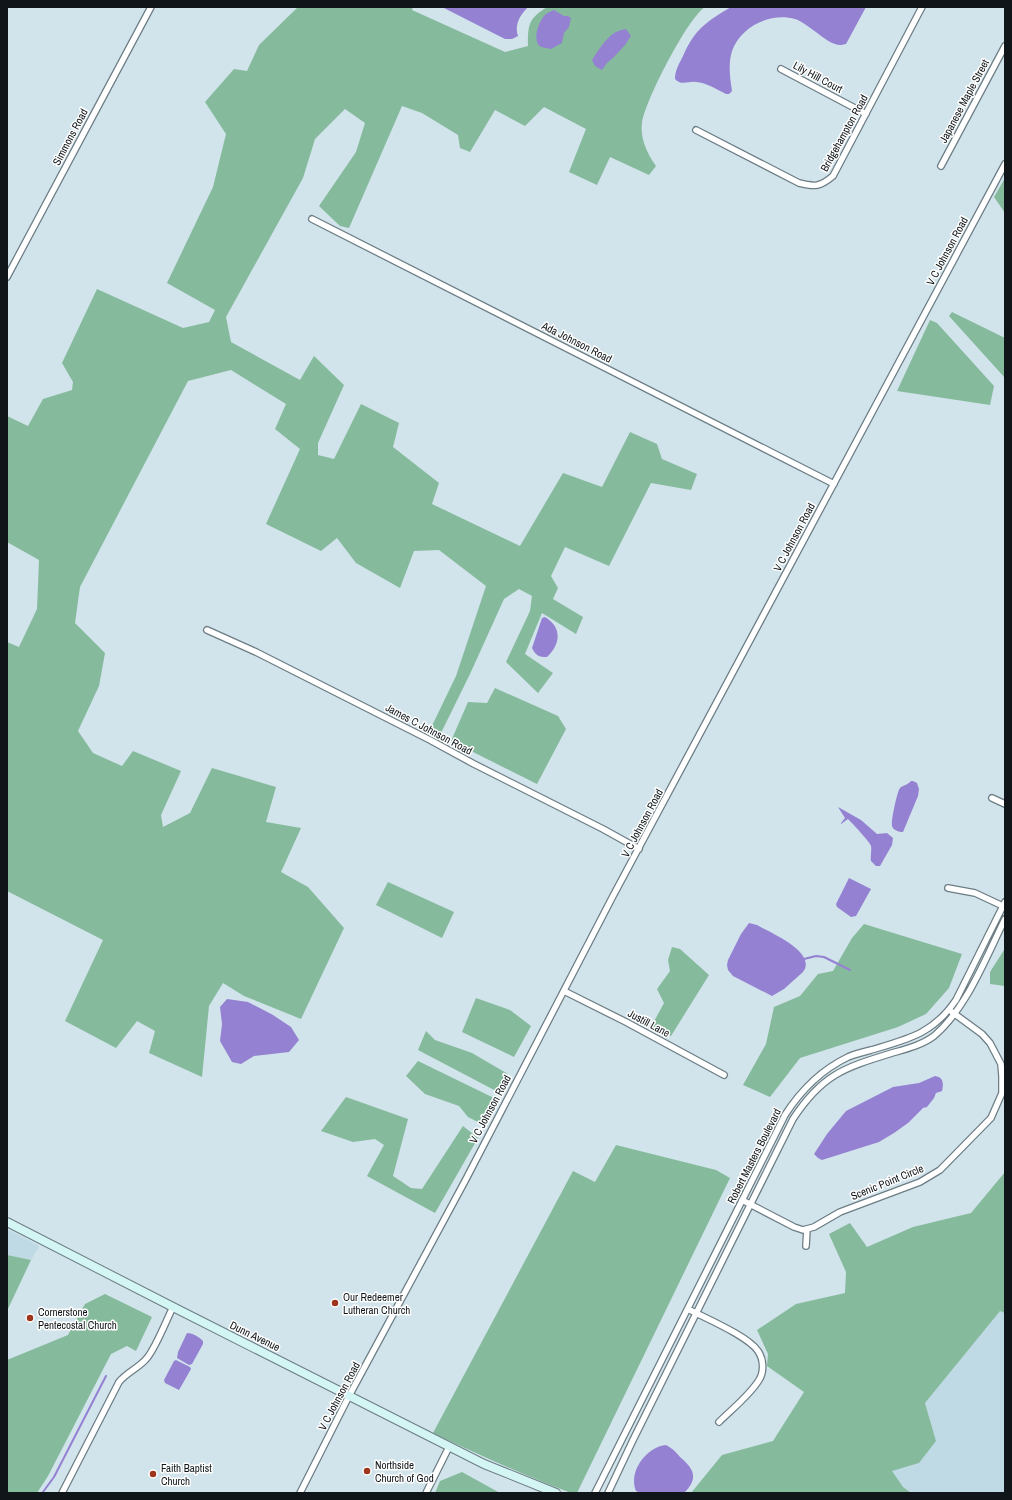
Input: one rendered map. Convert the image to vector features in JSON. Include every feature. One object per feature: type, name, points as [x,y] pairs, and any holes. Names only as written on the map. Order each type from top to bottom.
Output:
[{"type":"main road","name":"Dunn Avenue","points":[[7,1222],[542,1493]]},
{"type":"main road","name":"Dunn Avenue","points":[[495,1469],[556,1493]]},
{"type":"street","name":"Simmons Road","points":[[7,277],[151,7]]},
{"type":"street","name":"Bridgehampton Road","points":[[696,130],[799,183],[813,186],[824,184],[833,176],[922,7]]},
{"type":"street","name":"Japanese Maple Street","points":[[941,166],[1005,46]]},
{"type":"street","name":"Lily Hill Court","points":[[781,69],[866,114]]},
{"type":"street","name":"V C Johnson Road","points":[[300,1493],[349,1396],[465,1181],[639,849],[1005,164]]},
{"type":"street","name":"Ada Johnson Road","points":[[312,219],[834,484]]},
{"type":"street","name":"James C Johnson Road","points":[[207,630],[256,652],[430,740],[639,849]]},
{"type":"street","points":[[992,798],[1005,804]]},
{"type":"street","points":[[948,888],[975,894],[1004,905]]},
{"type":"street","name":"Robert Masters Boulevard","points":[[595,1493],[785,1115],[804,1089],[818,1076],[849,1057],[909,1038],[937,1023],[956,1000],[1004,905]]},
{"type":"street","name":"Robert Masters Boulevard","points":[[608,1493],[750,1204],[793,1119],[803,1104],[822,1083],[838,1073],[858,1064],[920,1044],[933,1036],[962,1005],[1005,919]]},
{"type":"street","name":"Justill Lane","points":[[564,991],[626,1022],[724,1075]]},
{"type":"street","name":"Scenic Point Circle","points":[[807,1229],[814,1227],[840,1212],[920,1182],[940,1170],[991,1118],[1002,1093],[1001,1064],[990,1043],[982,1034],[949,1010]]},
{"type":"street","points":[[742,1200],[794,1227],[803,1230],[807,1229],[806,1246]]},
{"type":"street","points":[[62,1493],[119,1382],[125,1375],[140,1366],[149,1356],[173,1307]]},
{"type":"street","points":[[688,1309],[748,1341],[758,1350],[762,1360],[761,1375],[754,1388],[718,1422]]},
{"type":"street","points":[[426,1493],[449,1447]]},
{"type":"shaded area","points":[[442,7],[528,7],[518,20],[518,36],[512,39],[505,39]]},
{"type":"shaded area","points":[[731,7],[866,7],[846,44],[842,45],[830,42],[807,25],[795,19],[786,17],[767,19],[750,28],[742,34],[732,51],[730,76],[732,91],[729,94],[700,83],[682,83],[677,81],[675,79],[676,70],[692,39],[708,22]]},
{"type":"shaded area","points":[[554,10],[571,18],[569,27],[564,33],[562,43],[551,49],[541,47],[538,44],[536,36],[537,30],[543,17]]},
{"type":"shaded area","points":[[626,29],[631,36],[625,45],[602,70],[595,66],[592,60],[606,40],[620,30]]},
{"type":"shaded area","points":[[545,617],[551,621],[557,631],[558,636],[552,652],[547,657],[542,657],[538,656],[532,648],[542,618]]},
{"type":"shaded area","points":[[911,781],[917,783],[919,789],[918,796],[903,832],[900,832],[895,830],[892,826],[894,807],[900,788]]},
{"type":"shaded area","points":[[838,807],[861,820],[877,834],[887,833],[893,838],[892,845],[880,866],[876,866],[871,861],[871,846],[857,828],[848,819],[841,824],[845,818]]},
{"type":"shaded area","points":[[849,878],[871,889],[856,916],[851,917],[837,907],[836,904]]},
{"type":"shaded area","points":[[749,923],[757,925],[781,938],[798,950],[804,957],[806,965],[803,972],[784,989],[772,996],[733,976],[728,970],[728,960],[741,934]]},
{"type":"shaded area","points":[[227,999],[248,1002],[273,1015],[291,1027],[299,1040],[289,1052],[254,1056],[241,1064],[232,1062],[220,1041],[222,1024],[220,1007]]},
{"type":"shaded area","points":[[935,1076],[940,1078],[942,1081],[942,1091],[936,1093],[927,1107],[923,1108],[908,1123],[894,1133],[879,1142],[822,1160],[814,1154],[827,1134],[846,1111],[893,1087],[919,1083]]},
{"type":"shaded area","points":[[7,1229],[39,1246],[31,1260],[7,1255]]},
{"type":"shaded area","points":[[1000,1310],[1005,1313],[1005,1493],[911,1493],[903,1487],[891,1471],[919,1463],[936,1441],[925,1403]]},
{"type":"shaded area","points":[[187,1333],[200,1338],[203,1341],[203,1344],[192,1364],[189,1365],[177,1358],[178,1352]]},
{"type":"shaded area","points":[[176,1360],[190,1367],[191,1369],[179,1390],[165,1383],[164,1380],[174,1361]]},
{"type":"shaded area","points":[[666,1445],[670,1447],[689,1466],[693,1474],[693,1478],[689,1488],[684,1493],[641,1493],[636,1491],[634,1476],[640,1462],[652,1450]]},
{"type":"green space","points":[[298,7],[413,7],[412,10],[505,52],[528,46],[530,23],[536,15],[547,7],[705,7],[688,27],[678,43],[668,61],[645,112],[642,123],[643,140],[647,151],[656,166],[649,175],[610,157],[597,185],[569,172],[586,129],[544,107],[525,126],[495,110],[470,152],[460,148],[458,135],[422,113],[402,106],[349,228],[340,226],[319,206],[356,152],[365,123],[345,109],[315,139],[303,178],[226,317],[231,342],[300,380],[314,356],[344,385],[318,443],[318,455],[334,459],[361,404],[399,423],[393,447],[439,483],[432,504],[520,546],[563,473],[602,487],[630,432],[657,444],[662,459],[697,474],[691,490],[651,483],[609,566],[565,547],[551,576],[558,588],[553,599],[583,617],[576,634],[542,613],[525,654],[553,673],[538,693],[506,662],[530,611],[532,596],[519,589],[504,599],[440,735],[429,732],[456,676],[486,586],[439,550],[414,551],[400,588],[356,563],[337,538],[321,551],[266,524],[300,449],[275,429],[286,404],[231,370],[188,381],[80,587],[75,623],[105,653],[99,686],[78,731],[93,753],[122,766],[133,751],[181,771],[161,815],[163,827],[190,813],[212,768],[276,787],[266,822],[301,828],[281,872],[308,887],[344,928],[301,1019],[244,996],[223,983],[209,1006],[202,1077],[149,1053],[155,1031],[137,1021],[116,1048],[65,1021],[103,940],[7,891],[7,642],[19,647],[37,609],[39,560],[7,542],[7,416],[28,426],[43,399],[72,390],[73,382],[62,363],[97,289],[183,328],[209,322],[215,310],[167,283],[213,187],[226,134],[205,102],[234,69],[247,71],[259,45]]},
{"type":"green space","points":[[1005,178],[1005,213],[994,197]]},
{"type":"green space","points":[[952,312],[1005,338],[1005,378],[949,316]]},
{"type":"green space","points":[[930,320],[937,323],[994,386],[990,405],[897,391]]},
{"type":"green space","points":[[495,688],[558,716],[566,729],[537,784],[451,741],[468,702],[487,703]]},
{"type":"green space","points":[[388,882],[454,912],[442,938],[376,905]]},
{"type":"green space","points":[[864,924],[962,954],[949,988],[926,1014],[898,1027],[800,1058],[770,1097],[743,1085],[766,1044],[774,1007],[800,996],[818,974],[833,971],[852,938]]},
{"type":"green space","points":[[672,947],[680,949],[709,975],[671,1036],[651,1027],[664,1003],[657,989],[670,971],[668,960]]},
{"type":"green space","points":[[1004,950],[1005,986],[990,984],[990,972]]},
{"type":"green space","points":[[476,998],[510,1010],[531,1026],[514,1057],[462,1032]]},
{"type":"green space","points":[[426,1031],[435,1040],[472,1053],[508,1074],[498,1092],[418,1050]]},
{"type":"green space","points":[[418,1061],[496,1099],[486,1126],[468,1117],[459,1106],[425,1094],[406,1076]]},
{"type":"green space","points":[[346,1097],[408,1119],[393,1176],[411,1188],[422,1189],[463,1126],[478,1138],[435,1213],[367,1176],[384,1145],[375,1139],[353,1142],[321,1131]]},
{"type":"green space","points":[[616,1145],[716,1170],[730,1178],[577,1493],[571,1493],[433,1433],[573,1171],[595,1182]]},
{"type":"green space","points":[[1005,1172],[1005,1313],[1000,1311],[925,1403],[936,1441],[919,1463],[892,1471],[903,1487],[911,1493],[691,1493],[722,1455],[773,1441],[804,1392],[767,1366],[768,1354],[757,1330],[796,1304],[845,1293],[846,1272],[829,1234],[850,1223],[867,1247],[913,1227],[971,1213]]},
{"type":"green space","points":[[7,1255],[31,1260],[7,1311]]},
{"type":"green space","points":[[105,1294],[152,1317],[136,1351],[127,1346],[111,1354],[48,1476],[37,1493],[7,1493],[7,1360],[68,1335],[85,1304]]},
{"type":"green space","points":[[462,1472],[500,1493],[435,1493],[440,1481]]},
{"type":"waterway","points":[[804,959],[816,956],[824,957],[850,970]]},
{"type":"waterway","points":[[43,1492],[54,1477],[106,1376]]},
{"type":"place","name":"Our Redeemer Lutheran Church","points":[[335,1303]]},
{"type":"place","name":"Cornerstone Pentecostal Church","points":[[30,1318]]},
{"type":"place","name":"Northside Church of God","points":[[367,1471]]},
{"type":"place","name":"Faith Baptist Church","points":[[153,1474]]}]
